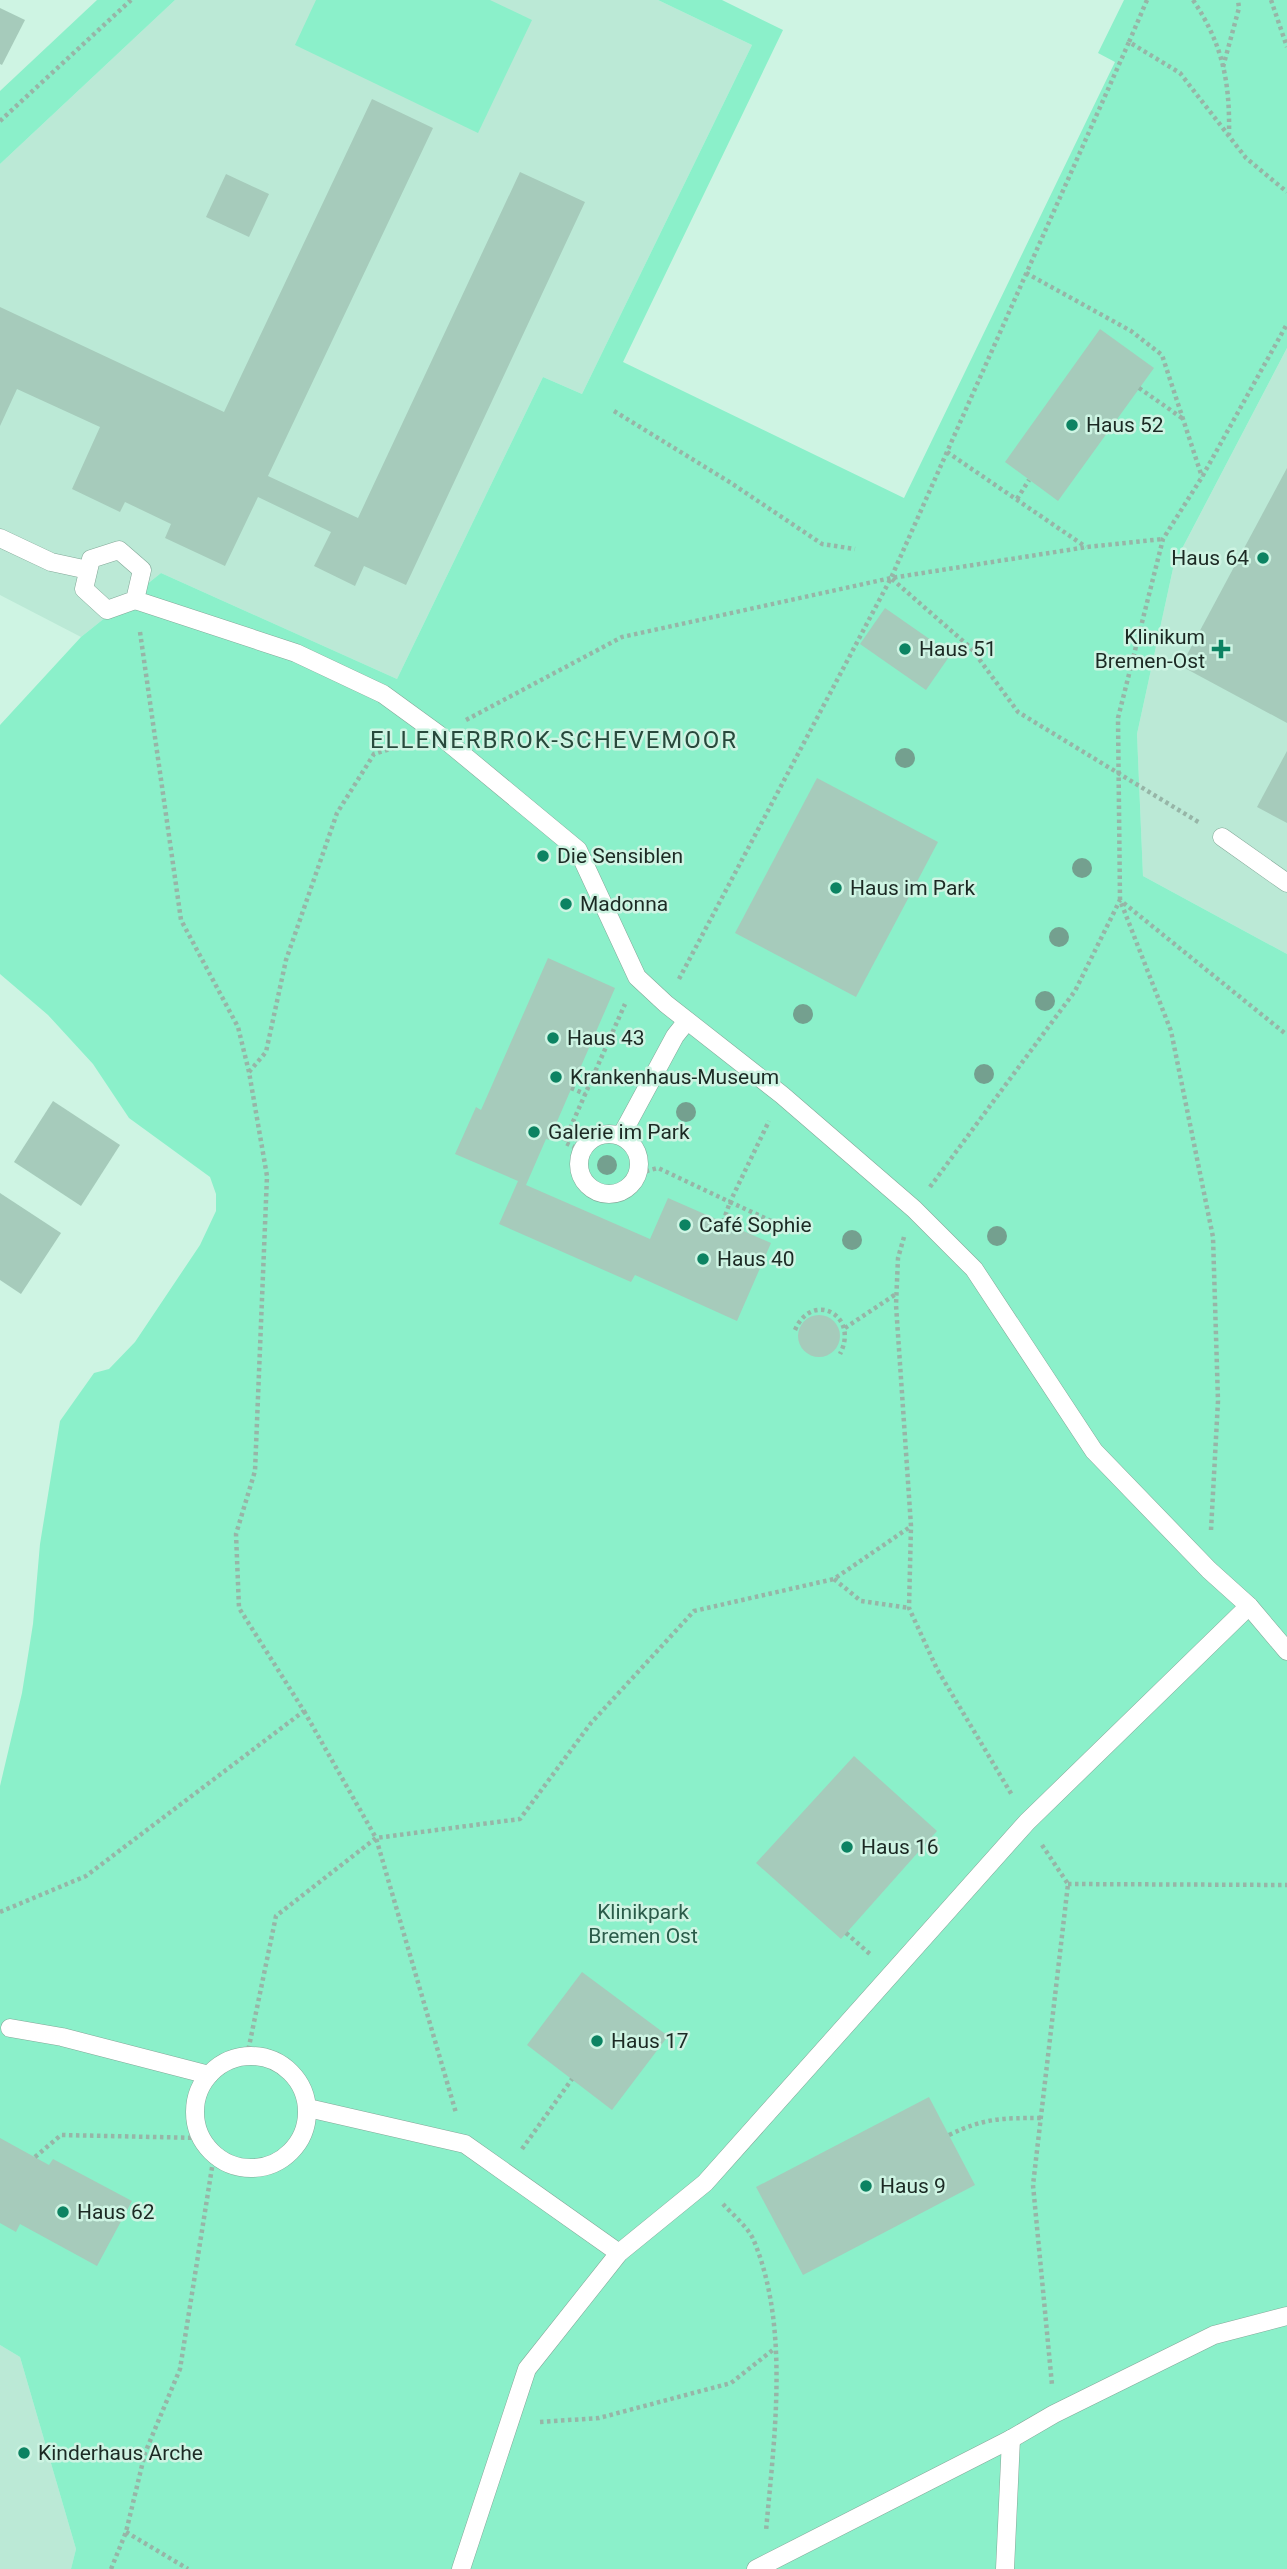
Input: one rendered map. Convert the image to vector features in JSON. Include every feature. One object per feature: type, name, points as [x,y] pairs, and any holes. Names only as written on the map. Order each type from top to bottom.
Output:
[{"type":"lane","points":[[0,538],[51,562],[88,570]]},
{"type":"lane","points":[[135,600],[142,570],[120,550],[91,559],[84,589],[107,610],[135,600],[296,653],[383,694],[438,734],[578,850],[637,978],[782,1095],[914,1209],[974,1269],[1094,1451],[1209,1570],[1249,1606],[1286,1648]]},
{"type":"lane","points":[[1222,836],[1287,883]]},
{"type":"lane","points":[[621,1136],[675,1036],[687,1021]]},
{"type":"lane","points":[[603,1134],[621,1136],[628,1140],[639,1155],[639,1173],[634,1182],[619,1194],[598,1193],[590,1188],[579,1171],[582,1151],[587,1143],[603,1134]]},
{"type":"lane","points":[[461,2569],[527,2369],[619,2253],[705,2183],[1027,1822],[1249,1606]]},
{"type":"lane","points":[[10,2028],[62,2038],[209,2075]]},
{"type":"lane","points":[[247,2056],[270,2059],[288,2070],[302,2087],[308,2108],[305,2130],[294,2149],[276,2163],[255,2169],[233,2166],[214,2155],[201,2138],[195,2116],[198,2095],[209,2075],[226,2062],[247,2056]]},
{"type":"lane","points":[[308,2108],[465,2144],[619,2253]]},
{"type":"lane","points":[[759,2568],[1214,2334],[1287,2316]]},
{"type":"lane","points":[[1005,2569],[1011,2439]]},
{"type":"path","points":[[0,121],[131,0]]},
{"type":"path","points":[[666,1004],[891,578],[1147,0]]},
{"type":"path","points":[[1193,0],[1216,40],[1229,94],[1229,136]]},
{"type":"path","points":[[1223,67],[1239,8],[1238,0]]},
{"type":"path","points":[[1271,0],[1287,47]]},
{"type":"path","points":[[1129,42],[1180,73],[1246,158],[1287,192]]},
{"type":"path","points":[[1026,273],[1131,331],[1162,355],[1202,477]]},
{"type":"path","points":[[1209,1570],[1218,1401],[1213,1237],[1171,1031],[1121,901],[1118,718],[1163,539],[1202,477],[1287,324]]},
{"type":"path","points":[[1139,388],[1183,419]]},
{"type":"path","points":[[614,411],[732,483],[822,544],[855,549]]},
{"type":"path","points":[[947,452],[1087,547]]},
{"type":"path","points":[[1017,499],[1029,480]]},
{"type":"path","points":[[891,578],[1087,547],[1163,539]]},
{"type":"path","points":[[891,578],[971,648],[1018,712],[1222,836]]},
{"type":"path","points":[[135,600],[181,920],[238,1027],[267,1176],[255,1471],[236,1534],[239,1608],[304,1711],[376,1838],[465,2144]]},
{"type":"path","points":[[1121,901],[1287,1035]]},
{"type":"path","points":[[1054,2414],[1033,2185],[1068,1884],[1027,1822],[937,1670],[909,1608],[911,1527],[897,1294],[898,1258],[914,1209],[1075,991],[1121,901]]},
{"type":"path","points":[[582,1151],[564,1142],[637,978]]},
{"type":"path","points":[[571,1088],[585,1094]]},
{"type":"path","points":[[723,1222],[782,1095]]},
{"type":"path","points":[[639,1173],[658,1168],[780,1225]]},
{"type":"path","points":[[845,1328],[897,1294]]},
{"type":"path","points":[[795,1330],[800,1319],[811,1311],[822,1309],[837,1316],[845,1328],[846,1341],[840,1354]]},
{"type":"path","points":[[247,2056],[276,1916],[376,1838],[520,1819],[591,1723],[694,1611],[834,1579],[911,1527]]},
{"type":"path","points":[[834,1579],[861,1601],[909,1608]]},
{"type":"path","points":[[0,1912],[86,1876],[304,1711]]},
{"type":"path","points":[[1068,1884],[1287,1885]]},
{"type":"path","points":[[505,2172],[572,2079]]},
{"type":"path","points":[[949,2136],[976,2122],[1004,2118],[1041,2118]]},
{"type":"path","points":[[35,2157],[61,2135],[201,2138]]},
{"type":"path","points":[[111,2569],[125,2532],[145,2453],[180,2369],[214,2155]]},
{"type":"path","points":[[705,2183],[754,2239],[774,2311],[776,2413],[759,2568]]},
{"type":"path","points":[[511,2417],[541,2422],[599,2418],[732,2383],[775,2348]]},
{"type":"path","points":[[125,2532],[188,2569]]},
{"type":"shaded area","points":[[175,0],[658,0],[752,45],[582,394],[543,377],[397,679],[161,573],[81,637],[0,595],[0,164]]},
{"type":"shaded area","name":"Klinikum Bremen-Ost","points":[[1287,348],[1287,954],[1143,876],[1137,734],[1174,564]]},
{"type":"shaded area","name":"Kinderhaus Arche","points":[[0,2345],[20,2357],[76,2549],[71,2569],[0,2569]]},
{"type":"green space","points":[[97,0],[175,0],[0,164],[0,91]]},
{"type":"green space","points":[[316,0],[490,0],[532,20],[478,133],[295,45]]},
{"type":"green space","name":"Klinikpark Bremen Ost","points":[[658,0],[722,0],[783,30],[623,362],[904,498],[1115,62],[1098,53],[1124,0],[1287,0],[1287,348],[1174,564],[1137,734],[1143,876],[1287,954],[1287,2569],[71,2569],[76,2549],[20,2357],[0,2345],[0,1786],[22,1693],[33,1624],[40,1544],[60,1421],[94,1373],[109,1369],[135,1342],[200,1245],[216,1211],[216,1194],[210,1177],[129,1118],[93,1064],[48,1015],[0,974],[0,725],[81,637],[161,573],[397,679],[543,377],[582,394],[752,45]]},
{"type":"building","points":[[0,8],[25,20],[2,65],[0,64]]},
{"type":"building","points":[[372,99],[433,128],[268,476],[358,518],[520,172],[585,202],[406,585],[364,566],[355,586],[314,566],[331,532],[258,497],[225,566],[165,538],[171,524],[125,502],[120,512],[72,489],[100,427],[17,389],[0,426],[0,307],[224,412]]},
{"type":"building","points":[[226,174],[269,194],[249,237],[206,217]]},
{"type":"building","name":"Haus 52","points":[[1100,329],[1154,368],[1058,501],[1005,462]]},
{"type":"building","name":"Haus 64","points":[[1287,468],[1287,723],[1181,666]]},
{"type":"building","name":"Haus 51","points":[[885,608],[951,654],[926,690],[860,644]]},
{"type":"building","points":[[1287,751],[1287,823],[1257,807]]},
{"type":"building","name":"Haus im Park","points":[[817,778],[938,842],[856,997],[735,933]]},
{"type":"building","points":[[548,958],[615,988],[549,1140],[546,1139],[526,1185],[650,1239],[668,1198],[771,1243],[737,1321],[635,1275],[631,1282],[499,1224],[518,1181],[455,1154],[476,1107],[481,1110]]},
{"type":"building","points":[[53,1101],[120,1145],[81,1206],[14,1162]]},
{"type":"building","points":[[0,1193],[61,1233],[21,1294],[0,1280]]},
{"type":"building","points":[[819,1315],[834,1321],[840,1336],[834,1351],[819,1357],[804,1351],[798,1336],[804,1321]]},
{"type":"building","name":"Haus 16","points":[[854,1756],[937,1831],[841,1939],[756,1863]]},
{"type":"building","name":"Haus 17","points":[[582,1972],[668,2036],[612,2110],[527,2045]]},
{"type":"building","name":"Haus 9","points":[[929,2097],[975,2185],[803,2275],[756,2187]]},
{"type":"building","name":"Haus 62","points":[[0,2138],[49,2165],[53,2159],[132,2201],[97,2266],[20,2224],[16,2232],[0,2223]]},
{"type":"place","name":"Haus 52","points":[[1072,425]]},
{"type":"place","name":"Haus 64","points":[[1263,558]]},
{"type":"place","name":"Haus 51","points":[[905,649]]},
{"type":"place","name":"Klinikum Bremen-Ost","points":[[1221,649]]},
{"type":"place","name":"Die Sensiblen","points":[[543,856]]},
{"type":"place","name":"Haus im Park","points":[[836,888]]},
{"type":"place","name":"Madonna","points":[[566,904]]},
{"type":"place","name":"Haus 43","points":[[553,1038]]},
{"type":"place","name":"Krankenhaus-Museum","points":[[556,1077]]},
{"type":"place","name":"Galerie im Park","points":[[534,1132]]},
{"type":"place","name":"Café Sophie","points":[[685,1225]]},
{"type":"place","name":"Haus 40","points":[[703,1259]]},
{"type":"place","name":"Haus 16","points":[[847,1847]]},
{"type":"place","name":"Haus 17","points":[[597,2041]]},
{"type":"place","name":"Haus 9","points":[[866,2186]]},
{"type":"place","name":"Haus 62","points":[[63,2212]]},
{"type":"place","name":"Kinderhaus Arche","points":[[24,2453]]},
{"type":"district","name":"ELLENERBROK-SCHEVEMOOR","points":[[554,740]]}]
